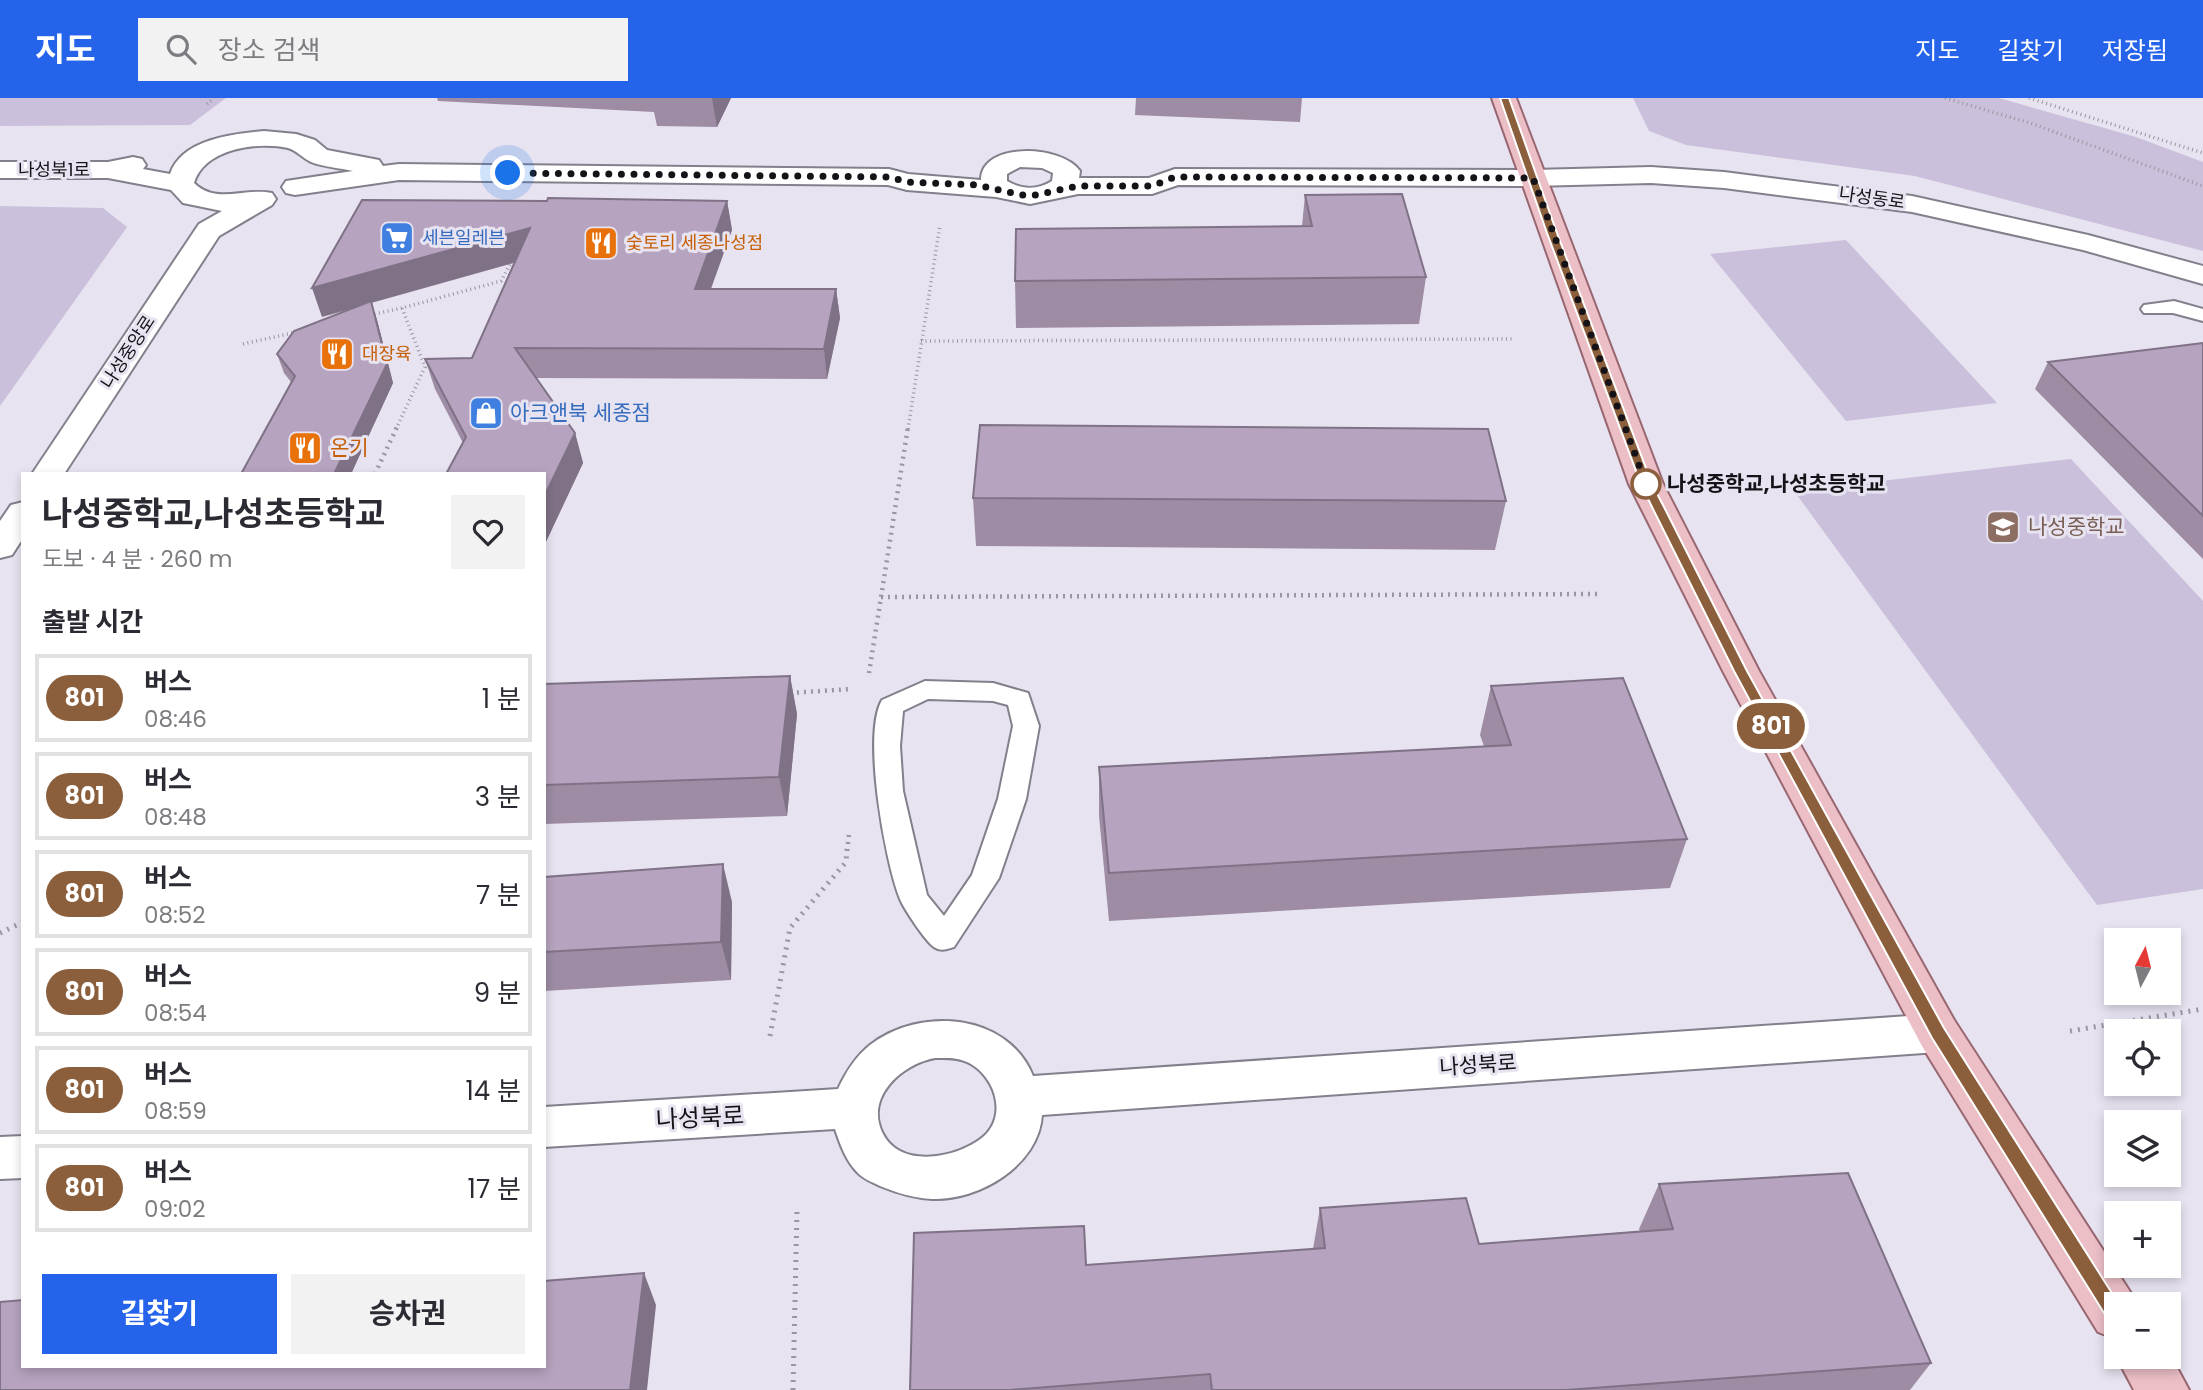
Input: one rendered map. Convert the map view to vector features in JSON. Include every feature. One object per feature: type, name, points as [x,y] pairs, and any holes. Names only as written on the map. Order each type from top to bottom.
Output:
[{"type":"main road","points":[[1504,98],[1646,484],[1741,671],[1938,1033],[2104,1296]]},
{"type":"main road","points":[[2150,1369],[2163,1390]]},
{"type":"street","points":[[108,170],[266,138],[301,142],[313,148],[319,156],[399,172]]},
{"type":"street","points":[[207,152],[185,168],[180,176],[209,230],[262,199],[295,187],[399,172],[889,177],[907,182],[1000,177],[1031,158],[1078,186],[1152,186],[1175,177],[1533,178]]},
{"type":"street","points":[[295,187],[314,172],[319,156]]},
{"type":"street","name":"나성북1로","points":[[0,170],[108,170]]},
{"type":"street","points":[[108,170],[223,203],[262,199]]},
{"type":"street","name":"나성동로","points":[[1533,178],[1651,176],[1724,180],[1899,202],[2088,243],[2203,275]]},
{"type":"street","points":[[1000,177],[1010,193],[1036,195],[1060,177]]},
{"type":"street","name":"나성중앙로","points":[[49,472],[209,230]]},
{"type":"street","points":[[0,547],[21,515]]},
{"type":"street","name":"나성북로","points":[[1018,1097],[1938,1033]]},
{"type":"street","points":[[935,1039],[961,1040],[985,1049],[1004,1064],[1016,1084],[1018,1097],[1021,1107],[1016,1130],[1001,1151],[981,1168],[954,1178],[926,1179],[899,1174],[877,1161],[862,1142],[856,1120],[858,1096],[868,1075],[886,1058],[909,1045],[935,1039]]},
{"type":"street","name":"나성북로","points":[[546,1126],[857,1108]]},
{"type":"street","points":[[0,1158],[21,1157]]},
{"type":"lane","points":[[2151,309],[2174,306],[2203,315]]},
{"type":"lane","points":[[925,690],[993,692],[1019,699],[1027,726],[1012,799],[985,878],[944,939],[914,898],[900,841],[890,791],[888,757],[891,706],[925,690]]},
{"type":"path","points":[[207,104],[214,98]]},
{"type":"path","points":[[1945,98],[2030,122],[2203,186]]},
{"type":"path","points":[[2029,98],[2203,153]]},
{"type":"path","points":[[868,676],[940,223]]},
{"type":"path","points":[[362,317],[501,281],[512,259]]},
{"type":"path","points":[[376,472],[425,367],[402,308]]},
{"type":"path","points":[[243,344],[309,329]]},
{"type":"path","points":[[921,341],[1514,339]]},
{"type":"path","points":[[881,597],[1597,594]]},
{"type":"path","points":[[786,693],[853,689]]},
{"type":"path","points":[[770,1036],[790,928],[846,862],[851,822]]},
{"type":"path","points":[[0,933],[21,923]]},
{"type":"path","points":[[2070,1031],[2203,1009]]},
{"type":"path","points":[[793,1390],[797,1210]]},
{"type":"shaded area","points":[[0,98],[226,98],[190,125],[0,126]]},
{"type":"shaded area","points":[[1633,98],[1999,98],[2136,137],[2203,162],[2203,251],[1915,176],[1686,145],[1649,131]]},
{"type":"shaded area","points":[[0,206],[103,208],[127,227],[0,406]]},
{"type":"shaded area","points":[[1846,240],[1997,403],[1846,421],[1710,254]]},
{"type":"shaded area","points":[[2071,459],[2203,601],[2203,889],[2097,905],[1794,491]]},
{"type":"building","points":[[1402,194],[1426,277],[1015,281],[1016,229],[1312,226],[1305,195]]},
{"type":"building","points":[[548,198],[727,201],[695,289],[836,289],[824,349],[515,348],[575,433],[546,493],[546,472],[447,472],[466,437],[425,359],[472,358],[530,228],[312,288],[362,200],[547,201]]},
{"type":"building","points":[[371,301],[387,364],[335,472],[242,472],[295,376],[277,354],[294,331]]},
{"type":"building","points":[[2203,343],[2203,516],[2048,362]]},
{"type":"building","points":[[980,425],[1488,429],[1506,501],[973,498]]},
{"type":"building","points":[[790,676],[779,777],[546,785],[546,684]]},
{"type":"building","points":[[1623,678],[1687,839],[1109,873],[1099,767],[1511,745],[1491,686]]},
{"type":"building","points":[[723,864],[721,942],[546,952],[546,877]]},
{"type":"building","points":[[1848,1173],[1931,1363],[1566,1390],[1212,1390],[1210,1374],[1010,1390],[910,1390],[914,1233],[1084,1226],[1086,1265],[1325,1248],[1320,1208],[1466,1198],[1479,1244],[1673,1229],[1659,1184]]},
{"type":"building","points":[[644,1273],[630,1390],[0,1390],[0,1302],[21,1300],[21,1368],[546,1368],[546,1281]]},
{"type":"bus line","name":"801","points":[[1504,98],[1646,484],[1741,671],[1938,1033],[2104,1296]]},
{"type":"place","name":"세븐일레븐","points":[[397,238]]},
{"type":"place","name":"숯토리 세종나성점","points":[[601,243]]},
{"type":"place","name":"대장육","points":[[337,354]]},
{"type":"place","name":"아크앤북 세종점","points":[[486,413]]},
{"type":"place","name":"온기","points":[[305,448]]},
{"type":"place","name":"나성중학교,나성초등학교","points":[[1646,484]]},
{"type":"place","name":"나성중학교","points":[[2003,527]]},
{"type":"route","points":[[508,173],[889,177],[907,182],[977,185],[1022,195],[1036,195],[1078,186],[1152,186],[1175,177],[1533,178],[1646,484]]}]
